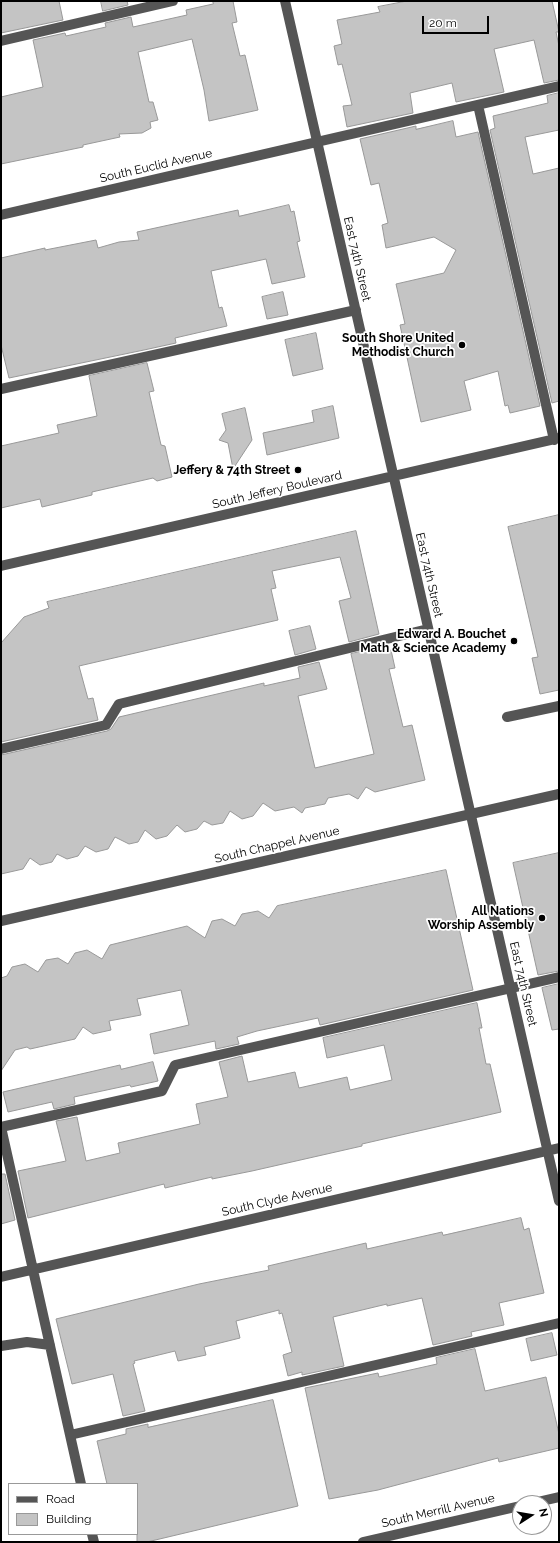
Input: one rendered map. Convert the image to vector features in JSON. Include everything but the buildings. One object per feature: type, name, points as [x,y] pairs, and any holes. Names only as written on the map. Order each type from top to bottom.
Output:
[{"type":"street","points":[[1,41],[173,1]]},
{"type":"street","name":"East 74th Street","points":[[285,1],[559,1201]]},
{"type":"street","name":"South Euclid Avenue","points":[[1,215],[559,86]]},
{"type":"street","points":[[478,105],[556,439]]},
{"type":"street","points":[[1,389],[356,310]]},
{"type":"street","name":"South Jeffery Boulevard","points":[[1,566],[556,439]]},
{"type":"street","points":[[1,749],[106,725],[119,704],[428,629]]},
{"type":"street","points":[[507,717],[559,706]]},
{"type":"street","name":"South Chappel Avenue","points":[[1,921],[559,794]]},
{"type":"street","points":[[81,1483],[1,1127],[162,1091],[175,1065],[559,977]]},
{"type":"street","name":"South Clyde Avenue","points":[[1,1277],[559,1148]]},
{"type":"street","points":[[70,1435],[559,1323]]},
{"type":"street","points":[[1,1346],[27,1342],[50,1345]]},
{"type":"street","name":"South Merrill Avenue","points":[[362,1542],[512,1508]]},
{"type":"place","name":"South Shore United Methodist Church","points":[[462,345]]},
{"type":"place","name":"Jeffery & 74th Street","points":[[298,470]]},
{"type":"place","name":"Edward A. Bouchet Math & Science Academy","points":[[514,641]]},
{"type":"place","name":"All Nations Worship Assembly","points":[[542,918]]}]
